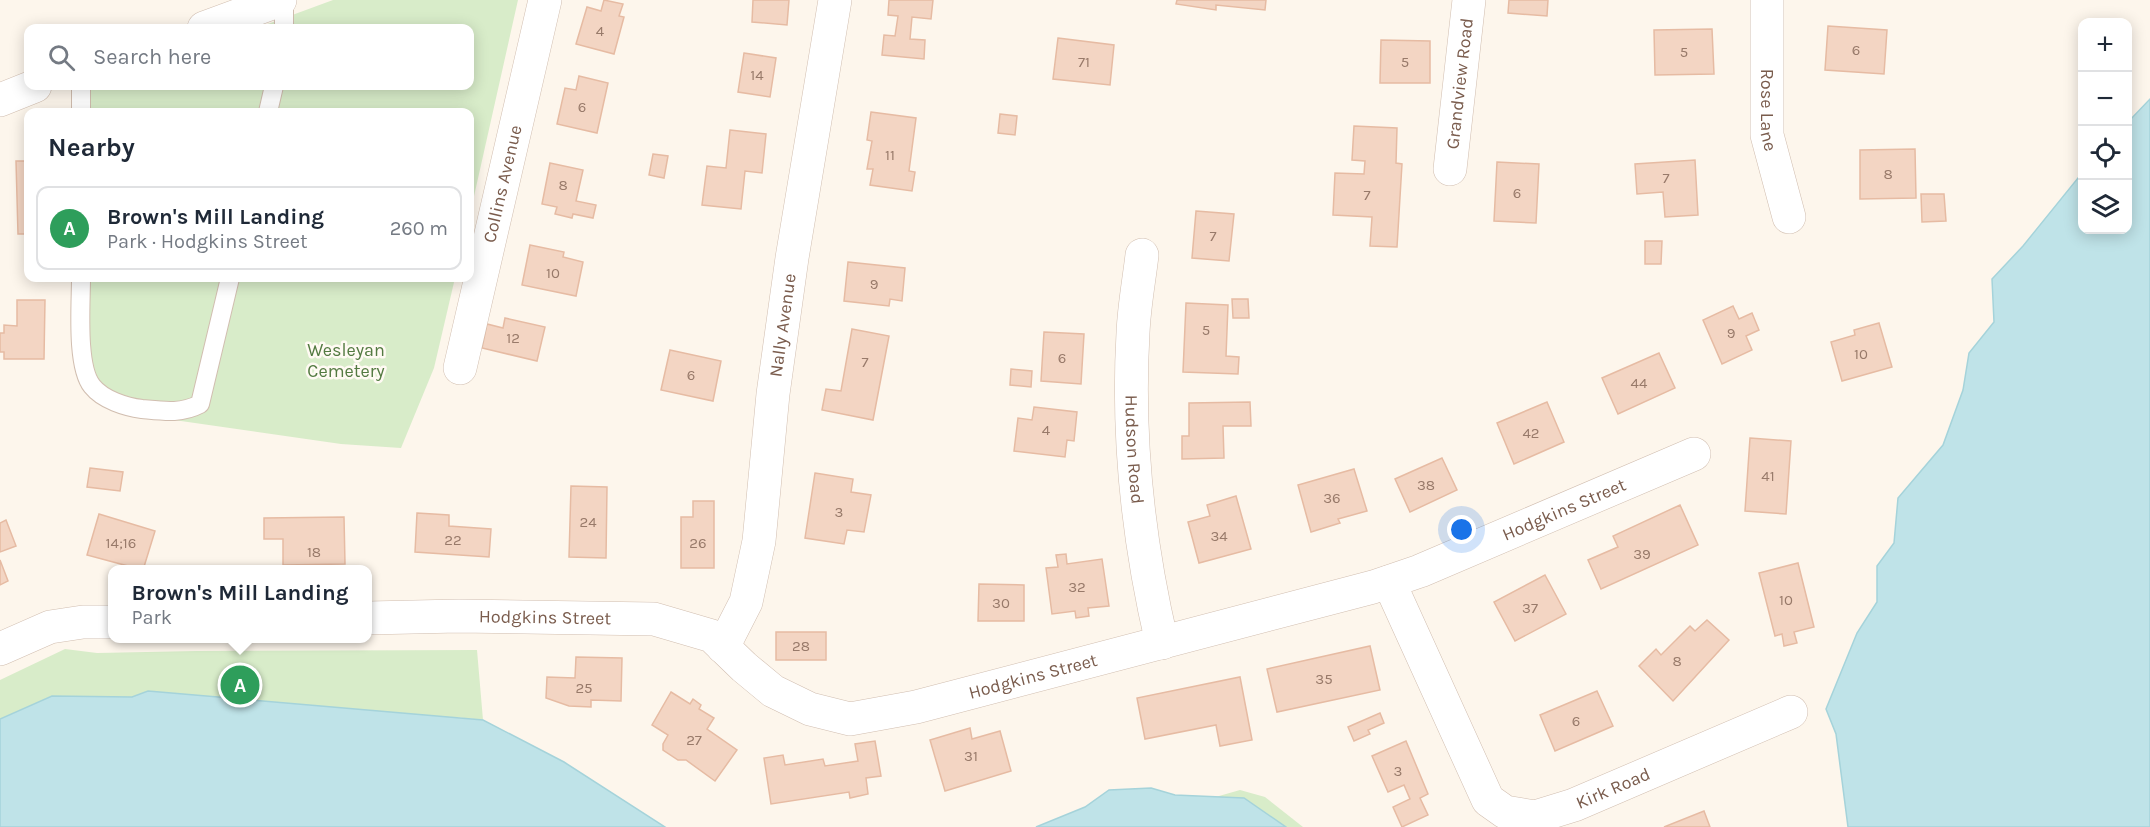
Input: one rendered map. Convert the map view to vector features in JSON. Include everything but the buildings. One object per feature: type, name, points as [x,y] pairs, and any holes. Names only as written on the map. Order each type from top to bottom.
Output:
[{"type":"street","points":[[215,24],[282,0]]},
{"type":"street","name":"Collins Avenue","points":[[460,368],[545,0]]},
{"type":"street","name":"Nally Avenue","points":[[723,647],[746,602],[759,541],[773,394],[835,0]]},
{"type":"street","name":"Grandview Road","points":[[1450,169],[1469,0]]},
{"type":"street","name":"Rose Lane","points":[[1767,0],[1767,135],[1789,217]]},
{"type":"street","points":[[0,100],[25,90]]},
{"type":"street","name":"Hudson Road","points":[[1142,255],[1133,331],[1131,399],[1133,456],[1141,532],[1162,643]]},
{"type":"street","name":"Hodgkins Street","points":[[372,618],[459,616],[654,619],[712,636],[773,691],[810,709],[850,719],[916,707],[1389,582],[1420,571],[1694,454]]},
{"type":"street","name":"Kirk Road","points":[[1389,582],[1488,800],[1505,812],[1535,817],[1574,805],[1791,712]]},
{"type":"street","points":[[0,649],[50,627],[83,622],[108,622]]},
{"type":"lane","points":[[282,0],[284,24]]},
{"type":"lane","points":[[81,90],[81,108]]},
{"type":"lane","points":[[269,108],[273,90]]},
{"type":"lane","points":[[81,282],[82,358],[92,386],[108,398],[128,407],[159,411],[188,410],[200,404],[229,282]]},
{"type":"green space","points":[[333,0],[518,0],[474,196],[474,108],[83,108],[84,90],[474,90],[474,24],[268,24]]},
{"type":"green space","name":"Wesleyan Cemetery","points":[[77,282],[454,282],[434,368],[401,448],[341,444],[118,412],[89,391]]},
{"type":"green space","points":[[65,649],[97,653],[477,650],[483,720],[455,717],[510,740],[52,696],[0,719],[0,680]]},
{"type":"green space","points":[[1240,790],[1265,797],[1303,827],[1121,827],[1170,810]]},
{"type":"water","points":[[2150,99],[2150,827],[1848,827],[1836,734],[1826,709],[1857,633],[1877,602],[1877,566],[1894,543],[1898,498],[1943,445],[1963,390],[1969,353],[1994,322],[1992,279],[2023,246],[2078,178],[2078,234],[2132,234],[2132,118]]},
{"type":"water","points":[[148,691],[483,720],[564,762],[665,827],[0,827],[0,719],[52,696],[132,697]]},
{"type":"water","points":[[1151,788],[1175,795],[1244,798],[1286,827],[1036,827],[1085,807],[1109,790]]},
{"type":"place","name":"Brown's Mill Landing","points":[[240,685]]}]
